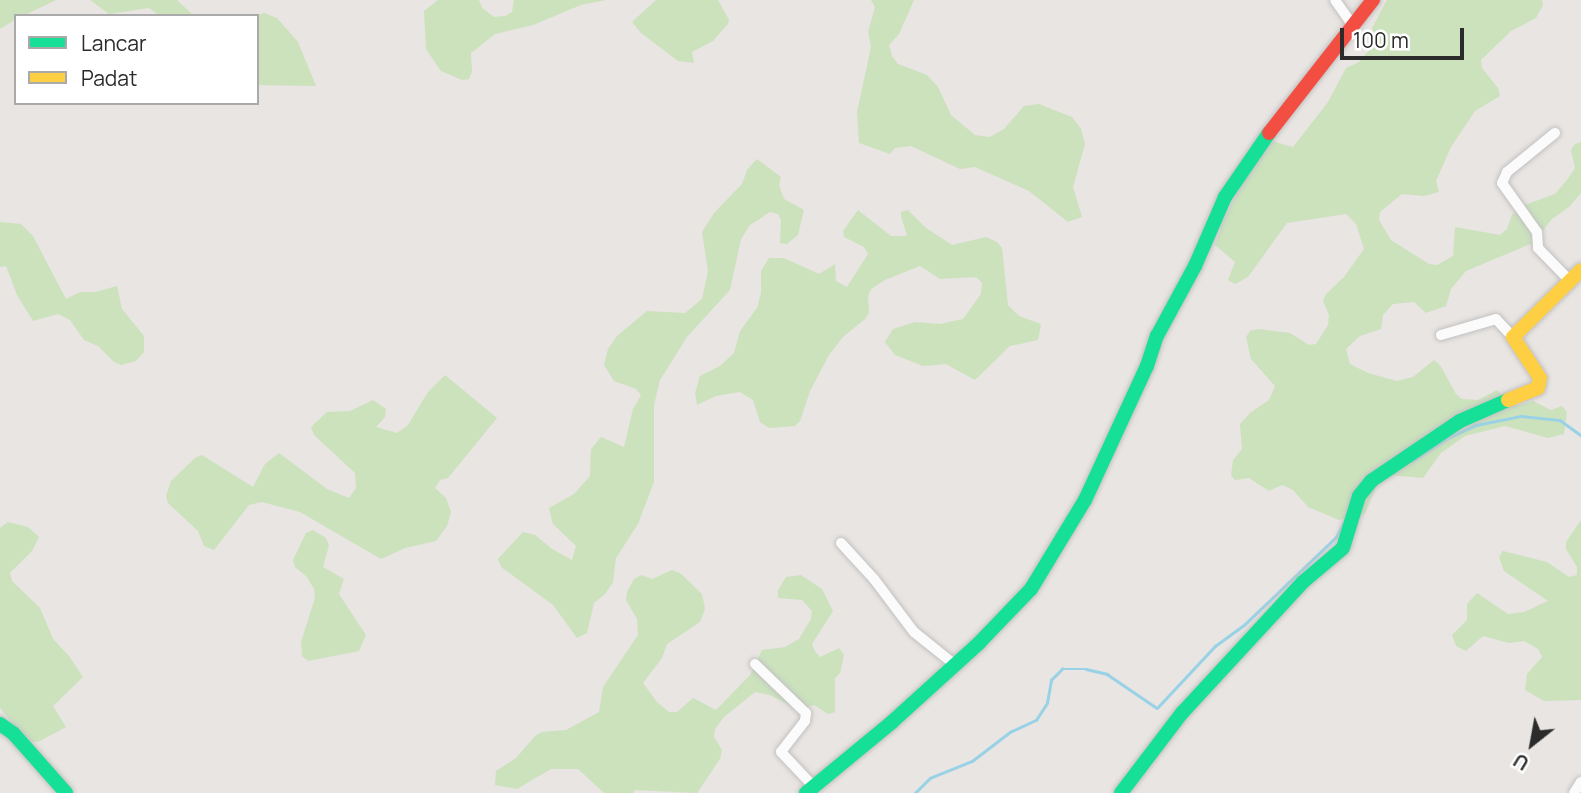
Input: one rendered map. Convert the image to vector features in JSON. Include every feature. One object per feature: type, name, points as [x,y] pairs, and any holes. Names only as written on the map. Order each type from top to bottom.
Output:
[{"type":"street","points":[[1335,0],[1352,24]]},
{"type":"street","points":[[755,664],[806,713],[805,721],[781,752],[810,790],[892,722],[988,634],[1041,575],[1110,449],[1157,336],[1195,266],[1225,197],[1291,101],[1373,0]]},
{"type":"street","points":[[1555,133],[1507,172],[1502,183],[1537,232],[1538,248],[1569,280]]},
{"type":"street","points":[[1514,337],[1581,270]]},
{"type":"street","points":[[1121,793],[1182,713],[1303,582],[1343,548],[1348,539],[1359,496],[1371,481],[1460,421],[1538,388],[1540,378],[1524,358],[1514,337],[1496,319],[1441,335]]},
{"type":"street","points":[[841,543],[874,579],[914,632],[954,664]]},
{"type":"street","points":[[0,724],[13,733],[66,793]]},
{"type":"street","points":[[1574,793],[1581,782]]},
{"type":"green space","points":[[0,0],[56,0],[27,14],[14,14],[14,20],[0,29]]},
{"type":"green space","points":[[90,0],[177,0],[192,14],[157,14],[149,8],[109,14]]},
{"type":"green space","points":[[438,0],[479,0],[482,8],[494,17],[512,12],[514,0],[606,0],[581,5],[533,25],[495,34],[471,53],[472,72],[469,79],[462,80],[441,71],[426,49],[424,11]]},
{"type":"green space","points":[[656,0],[718,0],[729,20],[728,24],[713,41],[692,52],[694,63],[678,61],[641,33],[632,22]]},
{"type":"green space","points":[[871,0],[914,0],[899,34],[889,45],[892,56],[898,64],[927,75],[938,87],[951,115],[975,135],[990,137],[1004,129],[1024,106],[1039,104],[1072,117],[1081,129],[1085,144],[1073,187],[1082,217],[1068,222],[1029,191],[975,167],[960,169],[911,146],[895,148],[890,154],[859,143],[857,112],[871,47],[868,32],[875,7]]},
{"type":"green space","points":[[1387,0],[1542,0],[1543,5],[1536,18],[1511,31],[1481,60],[1482,68],[1498,88],[1500,96],[1475,111],[1451,147],[1436,181],[1439,192],[1424,196],[1402,194],[1380,212],[1379,220],[1391,240],[1429,264],[1437,265],[1453,256],[1455,227],[1500,235],[1507,229],[1512,215],[1525,205],[1555,194],[1575,168],[1571,150],[1575,144],[1581,142],[1581,193],[1569,207],[1552,219],[1533,243],[1466,271],[1451,289],[1446,306],[1426,313],[1414,302],[1393,304],[1383,315],[1381,329],[1360,336],[1346,349],[1350,364],[1368,373],[1397,381],[1413,377],[1434,360],[1462,399],[1478,400],[1497,390],[1507,401],[1519,405],[1533,401],[1551,410],[1562,406],[1567,412],[1564,434],[1548,438],[1505,426],[1465,436],[1441,453],[1423,478],[1388,475],[1377,485],[1365,514],[1339,520],[1308,507],[1293,490],[1282,485],[1269,491],[1249,478],[1235,480],[1231,475],[1233,460],[1242,449],[1240,424],[1269,400],[1275,386],[1251,359],[1246,337],[1251,330],[1259,329],[1290,333],[1309,345],[1316,344],[1328,325],[1329,315],[1323,301],[1326,294],[1344,277],[1364,249],[1356,224],[1346,214],[1287,223],[1248,277],[1235,284],[1228,280],[1235,262],[1215,245],[1224,219],[1240,188],[1272,141],[1293,147],[1328,102],[1346,68],[1359,62],[1376,42],[1372,28]]},
{"type":"green space","points":[[264,13],[277,18],[298,42],[316,86],[259,85],[259,15]]},
{"type":"green space","points":[[757,159],[781,177],[779,185],[784,199],[804,210],[798,235],[787,244],[780,243],[781,220],[778,214],[770,212],[750,225],[741,239],[730,290],[687,337],[660,380],[654,405],[654,482],[638,524],[616,558],[613,582],[605,594],[594,603],[587,633],[577,638],[553,605],[501,567],[498,559],[523,532],[535,535],[572,560],[576,546],[553,524],[549,508],[574,494],[590,476],[591,449],[601,437],[624,447],[633,409],[641,395],[636,389],[614,381],[604,365],[608,349],[617,336],[647,311],[685,313],[702,299],[708,271],[702,232],[714,213],[742,184],[747,170]]},
{"type":"green space","points":[[858,210],[891,236],[907,236],[901,212],[908,210],[926,228],[952,245],[986,237],[997,242],[1002,248],[1008,305],[1019,316],[1041,324],[1038,340],[1010,346],[975,380],[946,364],[923,366],[895,355],[885,342],[893,329],[915,322],[940,324],[963,319],[981,294],[982,283],[976,277],[940,279],[920,266],[885,280],[871,289],[868,296],[869,313],[843,337],[829,355],[810,391],[800,421],[795,426],[769,428],[760,422],[753,400],[740,392],[716,396],[697,405],[695,393],[700,376],[720,366],[734,353],[740,331],[757,308],[761,293],[761,271],[769,258],[784,258],[819,274],[835,264],[836,281],[847,287],[868,254],[864,247],[844,237],[843,231]]},
{"type":"green space","points":[[0,222],[21,224],[33,236],[66,299],[80,292],[95,292],[117,286],[122,309],[144,336],[144,352],[136,361],[121,365],[114,362],[98,346],[84,340],[70,320],[58,314],[33,321],[17,295],[6,266],[0,267]]},
{"type":"green space","points":[[445,375],[497,418],[448,478],[440,480],[435,488],[446,498],[451,512],[447,526],[436,541],[405,548],[381,559],[300,512],[262,502],[249,505],[214,550],[204,546],[198,531],[168,503],[166,496],[171,481],[195,458],[202,455],[253,487],[265,464],[279,453],[327,489],[349,498],[356,488],[355,473],[314,435],[311,427],[327,412],[350,411],[373,400],[386,409],[385,417],[376,427],[397,433],[408,425],[428,392]]},
{"type":"green space","points":[[1581,520],[1581,700],[1544,701],[1525,690],[1527,674],[1542,657],[1538,649],[1524,641],[1509,643],[1483,636],[1466,651],[1456,646],[1452,635],[1467,620],[1467,604],[1477,593],[1508,614],[1524,612],[1548,601],[1504,571],[1499,557],[1503,551],[1547,562],[1569,577],[1577,575],[1577,567],[1566,549],[1566,542]]},
{"type":"green space","points":[[8,522],[28,527],[39,537],[32,551],[10,573],[12,581],[40,608],[53,639],[83,677],[53,706],[66,727],[38,742],[28,742],[0,708],[0,528]]},
{"type":"green space","points":[[313,530],[326,538],[329,545],[323,567],[344,579],[339,594],[366,635],[359,651],[308,661],[302,656],[301,642],[315,598],[314,589],[307,577],[295,567],[293,560],[306,533]]},
{"type":"green space","points":[[672,570],[680,573],[702,594],[705,609],[700,622],[667,644],[662,658],[643,683],[657,702],[669,712],[677,712],[693,698],[716,710],[750,675],[762,650],[785,647],[799,639],[811,619],[812,611],[802,600],[778,598],[778,590],[786,577],[801,575],[822,589],[833,611],[812,644],[815,651],[820,657],[839,648],[844,655],[840,673],[835,678],[835,712],[828,714],[814,705],[798,710],[770,695],[755,692],[724,717],[715,729],[714,737],[722,750],[720,759],[697,793],[635,790],[633,793],[604,793],[578,769],[551,769],[517,789],[495,785],[496,771],[516,758],[535,736],[542,732],[566,730],[599,712],[603,687],[638,635],[637,619],[626,600],[627,592],[634,579],[641,575],[652,579]]},
{"type":"waterway","points":[[1412,461],[1448,438],[1476,425],[1521,416],[1560,420],[1581,435]]},
{"type":"waterway","points":[[1356,490],[1375,470]]},
{"type":"waterway","points":[[915,793],[930,778],[972,761],[1010,732],[1036,720],[1047,703],[1051,680],[1062,669],[1086,669],[1107,674],[1157,708],[1215,646],[1244,625],[1336,537],[1347,516]]},
{"type":"traffic: fast","points":[[806,793],[892,722],[979,643],[1031,589],[1085,500],[1147,366],[1157,336],[1195,266],[1225,197],[1269,133]]},
{"type":"traffic: fast","points":[[1121,793],[1182,713],[1303,582],[1343,548],[1359,496],[1371,481],[1460,421],[1508,400]]},
{"type":"traffic: fast","points":[[0,724],[13,733],[66,793]]},
{"type":"traffic: slow","points":[[1508,400],[1538,388],[1540,378],[1513,337],[1581,270]]},
{"type":"traffic: jam","points":[[1269,133],[1373,0]]}]
